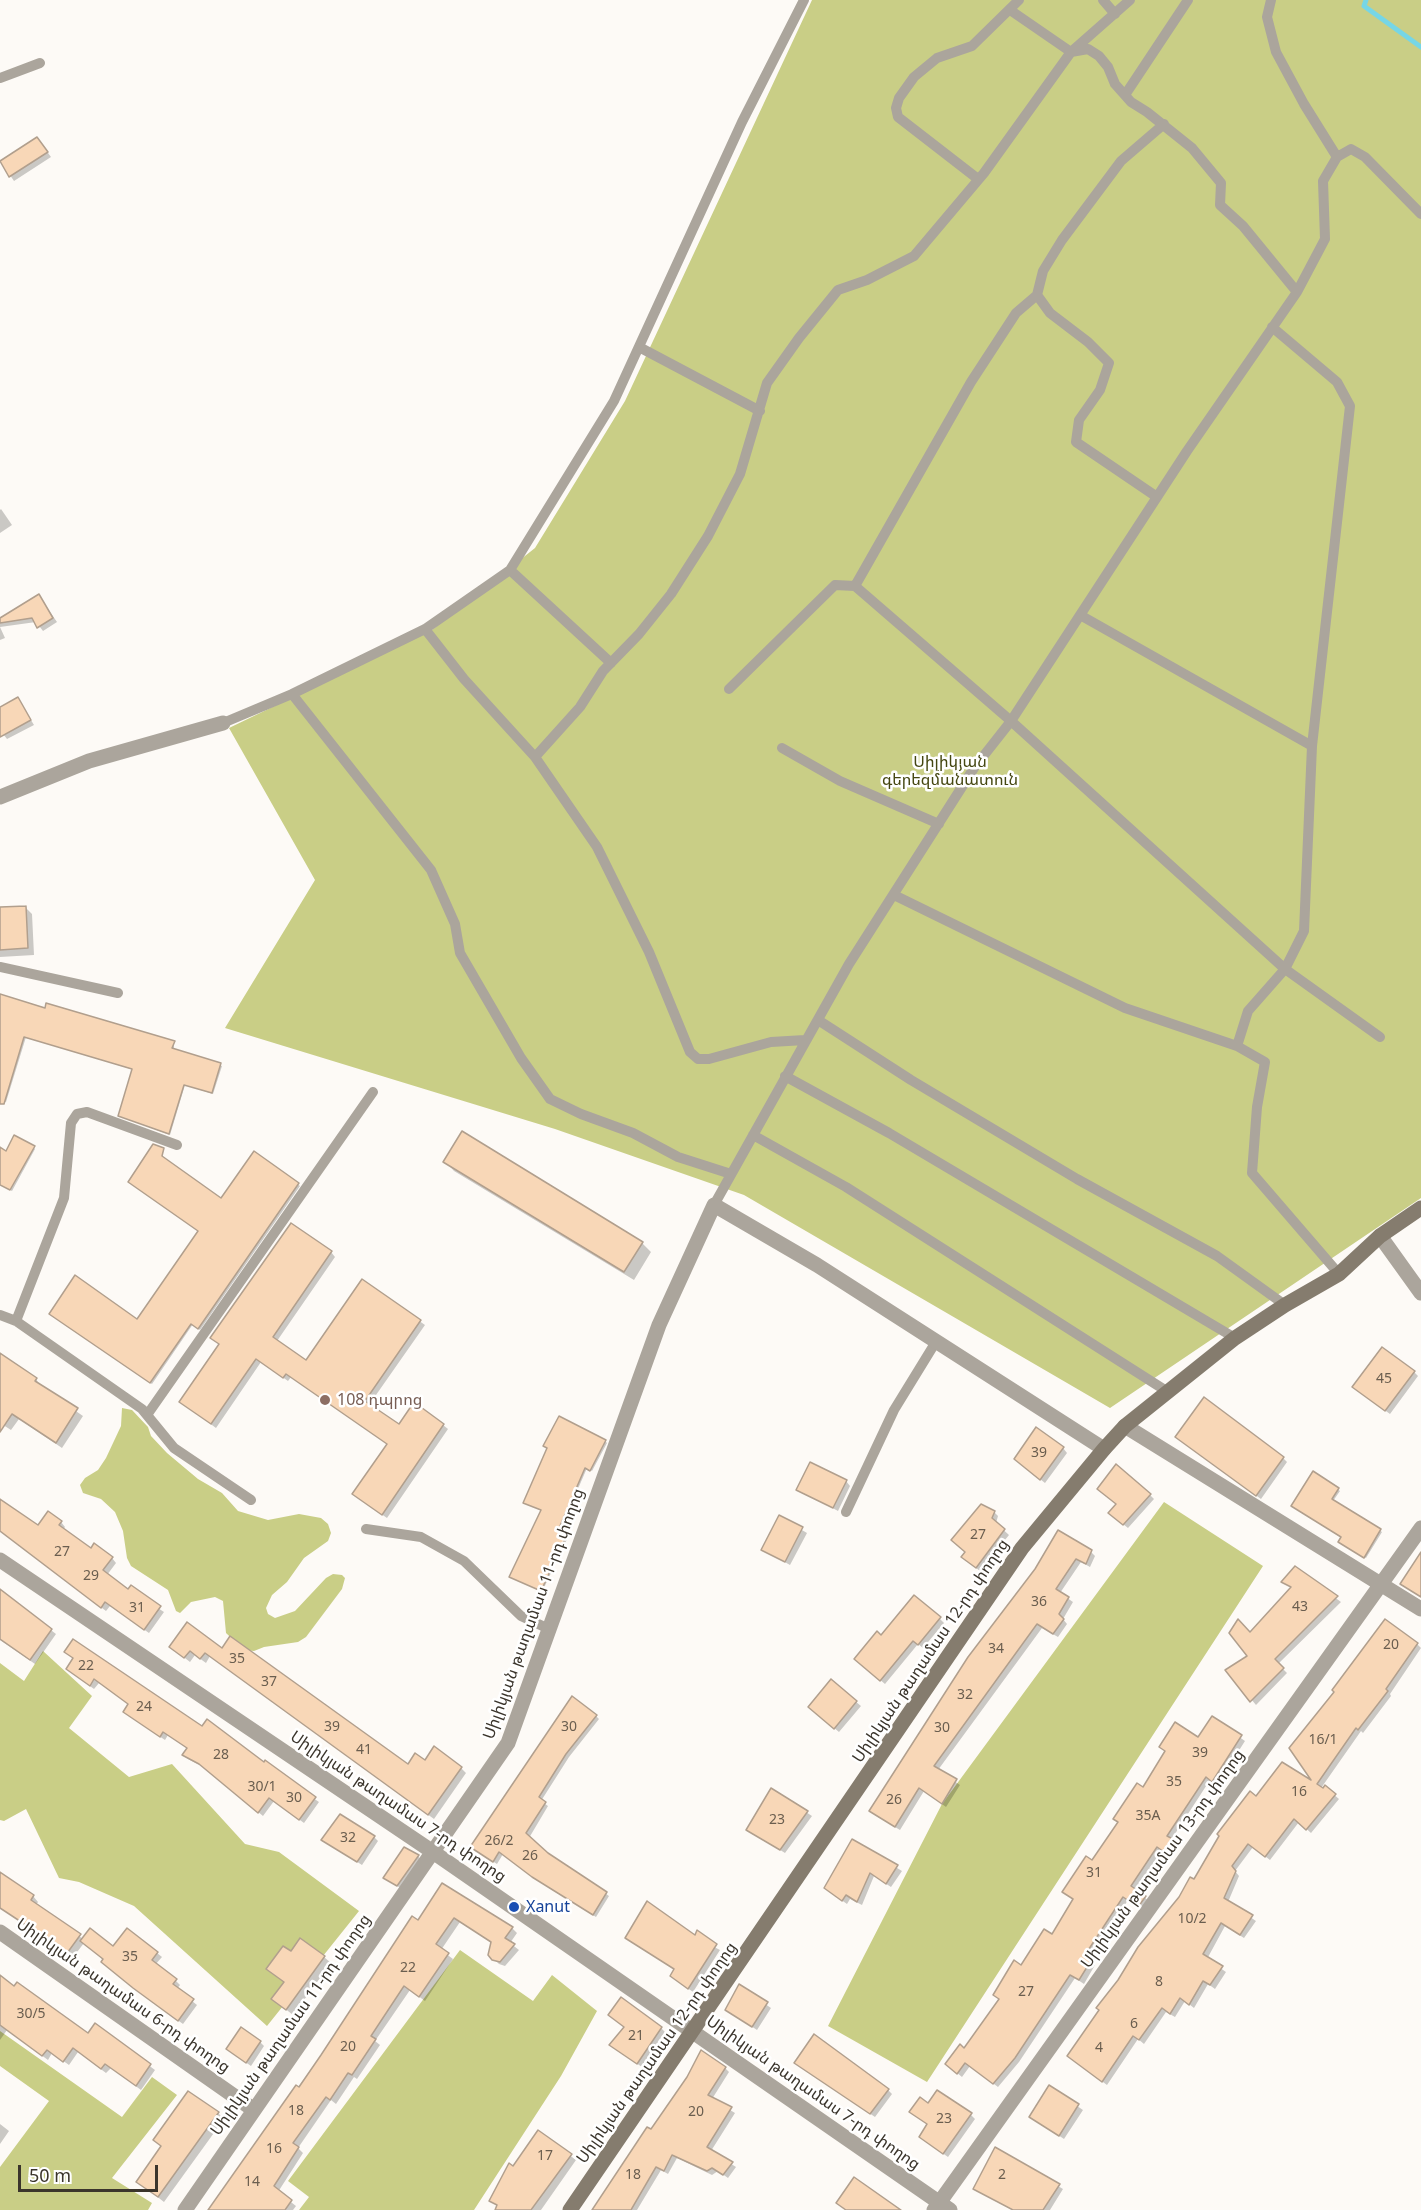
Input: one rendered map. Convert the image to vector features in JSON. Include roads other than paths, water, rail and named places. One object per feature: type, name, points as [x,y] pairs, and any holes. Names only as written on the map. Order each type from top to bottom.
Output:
[{"type":"main road","name":"Սիլիկյան թաղամաս 12-րդ փողոց","points":[[570,2210],[694,2032],[1022,1548],[1104,1449],[1125,1426],[1235,1338],[1285,1305],[1339,1274],[1380,1236],[1421,1208]]},
{"type":"street","points":[[0,797],[89,761],[223,723]]},
{"type":"street","points":[[714,1205],[817,1265],[937,1340],[1104,1449]]},
{"type":"street","name":"Սիլիկյան թաղամաս 11-րդ փողոց","points":[[185,2210],[508,1743],[659,1324],[714,1205]]},
{"type":"street","points":[[1380,1236],[1421,1293]]},
{"type":"street","points":[[1125,1426],[1421,1609]]},
{"type":"street","name":"Սիլիկյան թաղամաս 13-րդ փողոց","points":[[941,2208],[1421,1528]]},
{"type":"street","name":"Սիլիկյան թաղամաս 7-րդ փողոց","points":[[0,1560],[433,1852],[694,2032],[941,2208]]},
{"type":"street","name":"Սիլիկյան թաղամաս 6-րդ փողոց","points":[[0,1932],[254,2110]]},
{"type":"lane","points":[[223,723],[292,694],[425,629],[510,570],[614,401],[742,122],[804,0]]},
{"type":"lane","points":[[978,179],[898,117],[896,108],[899,98],[922,71],[937,58],[972,46],[1019,0]]},
{"type":"lane","points":[[1103,0],[1115,14]]},
{"type":"lane","points":[[535,757],[580,707],[611,663],[639,634],[671,594],[708,536],[740,474],[767,383],[838,290],[867,280],[914,256],[978,179],[1071,52],[1130,0]]},
{"type":"lane","points":[[1125,95],[1188,0]]},
{"type":"lane","points":[[1271,0],[1267,17],[1276,52],[1304,104],[1337,157]]},
{"type":"lane","points":[[1010,10],[1071,52],[1088,49],[1099,56],[1108,67],[1115,84],[1125,95],[1192,148],[1221,183],[1220,205],[1243,226],[1297,292]]},
{"type":"lane","points":[[0,78],[40,63]]},
{"type":"lane","points":[[855,586],[971,382],[1016,313],[1037,295],[1043,271],[1062,240],[1121,161],[1164,124]]},
{"type":"lane","points":[[714,1205],[849,964],[974,768],[1011,721],[1157,497],[1297,292],[1324,239],[1326,211],[1323,181],[1337,157],[1351,149],[1365,158],[1421,214]]},
{"type":"lane","points":[[1037,295],[1050,313],[1088,342],[1109,363],[1100,390],[1080,420],[1076,442],[1157,497]]},
{"type":"lane","points":[[1237,1046],[1248,1011],[1285,969],[1304,931],[1312,746],[1350,406],[1337,382],[1272,327]]},
{"type":"lane","points":[[639,347],[760,411]]},
{"type":"lane","points":[[510,570],[611,663]]},
{"type":"lane","points":[[729,689],[835,585],[855,586],[1011,721],[1285,969],[1380,1037]]},
{"type":"lane","points":[[1080,615],[1312,746]]},
{"type":"lane","points":[[425,629],[464,679],[535,757],[597,847],[649,952],[690,1052],[698,1059],[709,1059],[771,1042],[805,1040]]},
{"type":"lane","points":[[292,694],[431,870],[455,924],[460,954],[521,1058],[550,1099],[581,1114],[633,1133],[678,1157],[731,1174]]},
{"type":"lane","points":[[782,748],[840,781],[939,824]]},
{"type":"lane","points":[[894,895],[1125,1008],[1237,1046],[1265,1062],[1257,1107],[1252,1173],[1339,1274]]},
{"type":"lane","points":[[0,967],[118,993]]},
{"type":"lane","points":[[818,1020],[911,1080],[1077,1179],[1217,1256],[1285,1305]]},
{"type":"lane","points":[[785,1076],[889,1133],[1235,1338]]},
{"type":"lane","points":[[147,1415],[373,1092]]},
{"type":"lane","points":[[16,1321],[64,1198],[71,1123],[77,1114],[87,1112],[177,1145]]},
{"type":"lane","points":[[753,1135],[846,1187],[1168,1392]]},
{"type":"lane","points":[[0,1315],[16,1321],[142,1409],[174,1448],[251,1500]]},
{"type":"lane","points":[[846,1512],[894,1410],[937,1340]]},
{"type":"lane","points":[[366,1528],[421,1537],[464,1561],[521,1616],[549,1629]]},
{"type":"waterway","points":[[1366,0],[1364,6],[1421,47]]},
{"type":"place","name":"108 դպրոց","points":[[325,1400]]},
{"type":"place","name":"Xanut","points":[[514,1907]]},
{"type":"park label","name":"Սիլիկյան գերեզմանատուն","points":[[950,771]]}]
